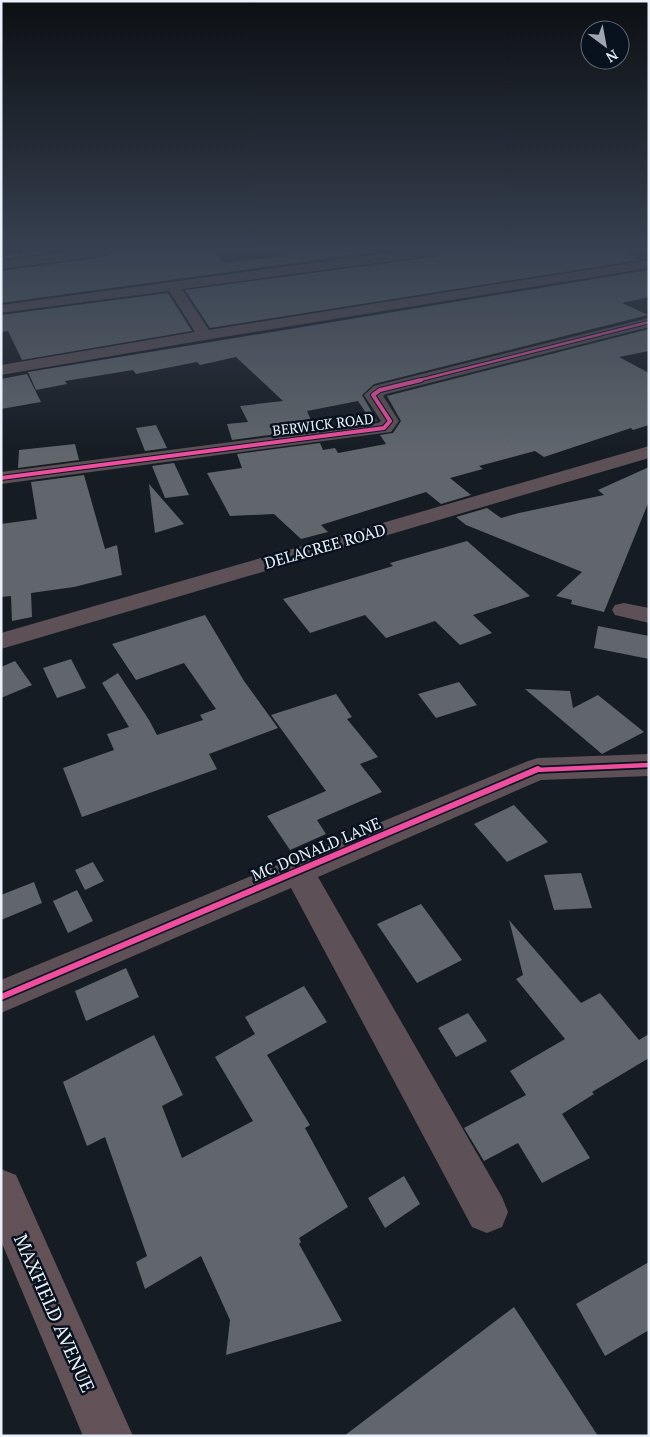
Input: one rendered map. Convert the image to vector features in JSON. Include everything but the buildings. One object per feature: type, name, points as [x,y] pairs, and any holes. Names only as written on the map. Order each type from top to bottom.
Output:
[{"type":"main road","name":"MAXFIELD AVENUE","points":[[1,1190],[108,1436]]},
{"type":"street","points":[[194,318],[205,335]]},
{"type":"street","points":[[1,370],[313,318]]},
{"type":"street","name":"BERWICK ROAD","points":[[1,478],[384,428],[390,421],[373,395],[380,390],[649,322]]},
{"type":"street","name":"DELACREE ROAD","points":[[1,641],[649,452]]},
{"type":"street","points":[[624,610],[649,616]]},
{"type":"street","name":"MC DONALD LANE","points":[[1,997],[538,769],[649,765]]},
{"type":"street","points":[[298,871],[487,1212]]},
{"type":"cycle path","points":[[1,478],[384,428],[390,421],[373,395],[380,390],[649,322]]},
{"type":"cycle path","points":[[1,997],[538,769],[649,765]]}]
